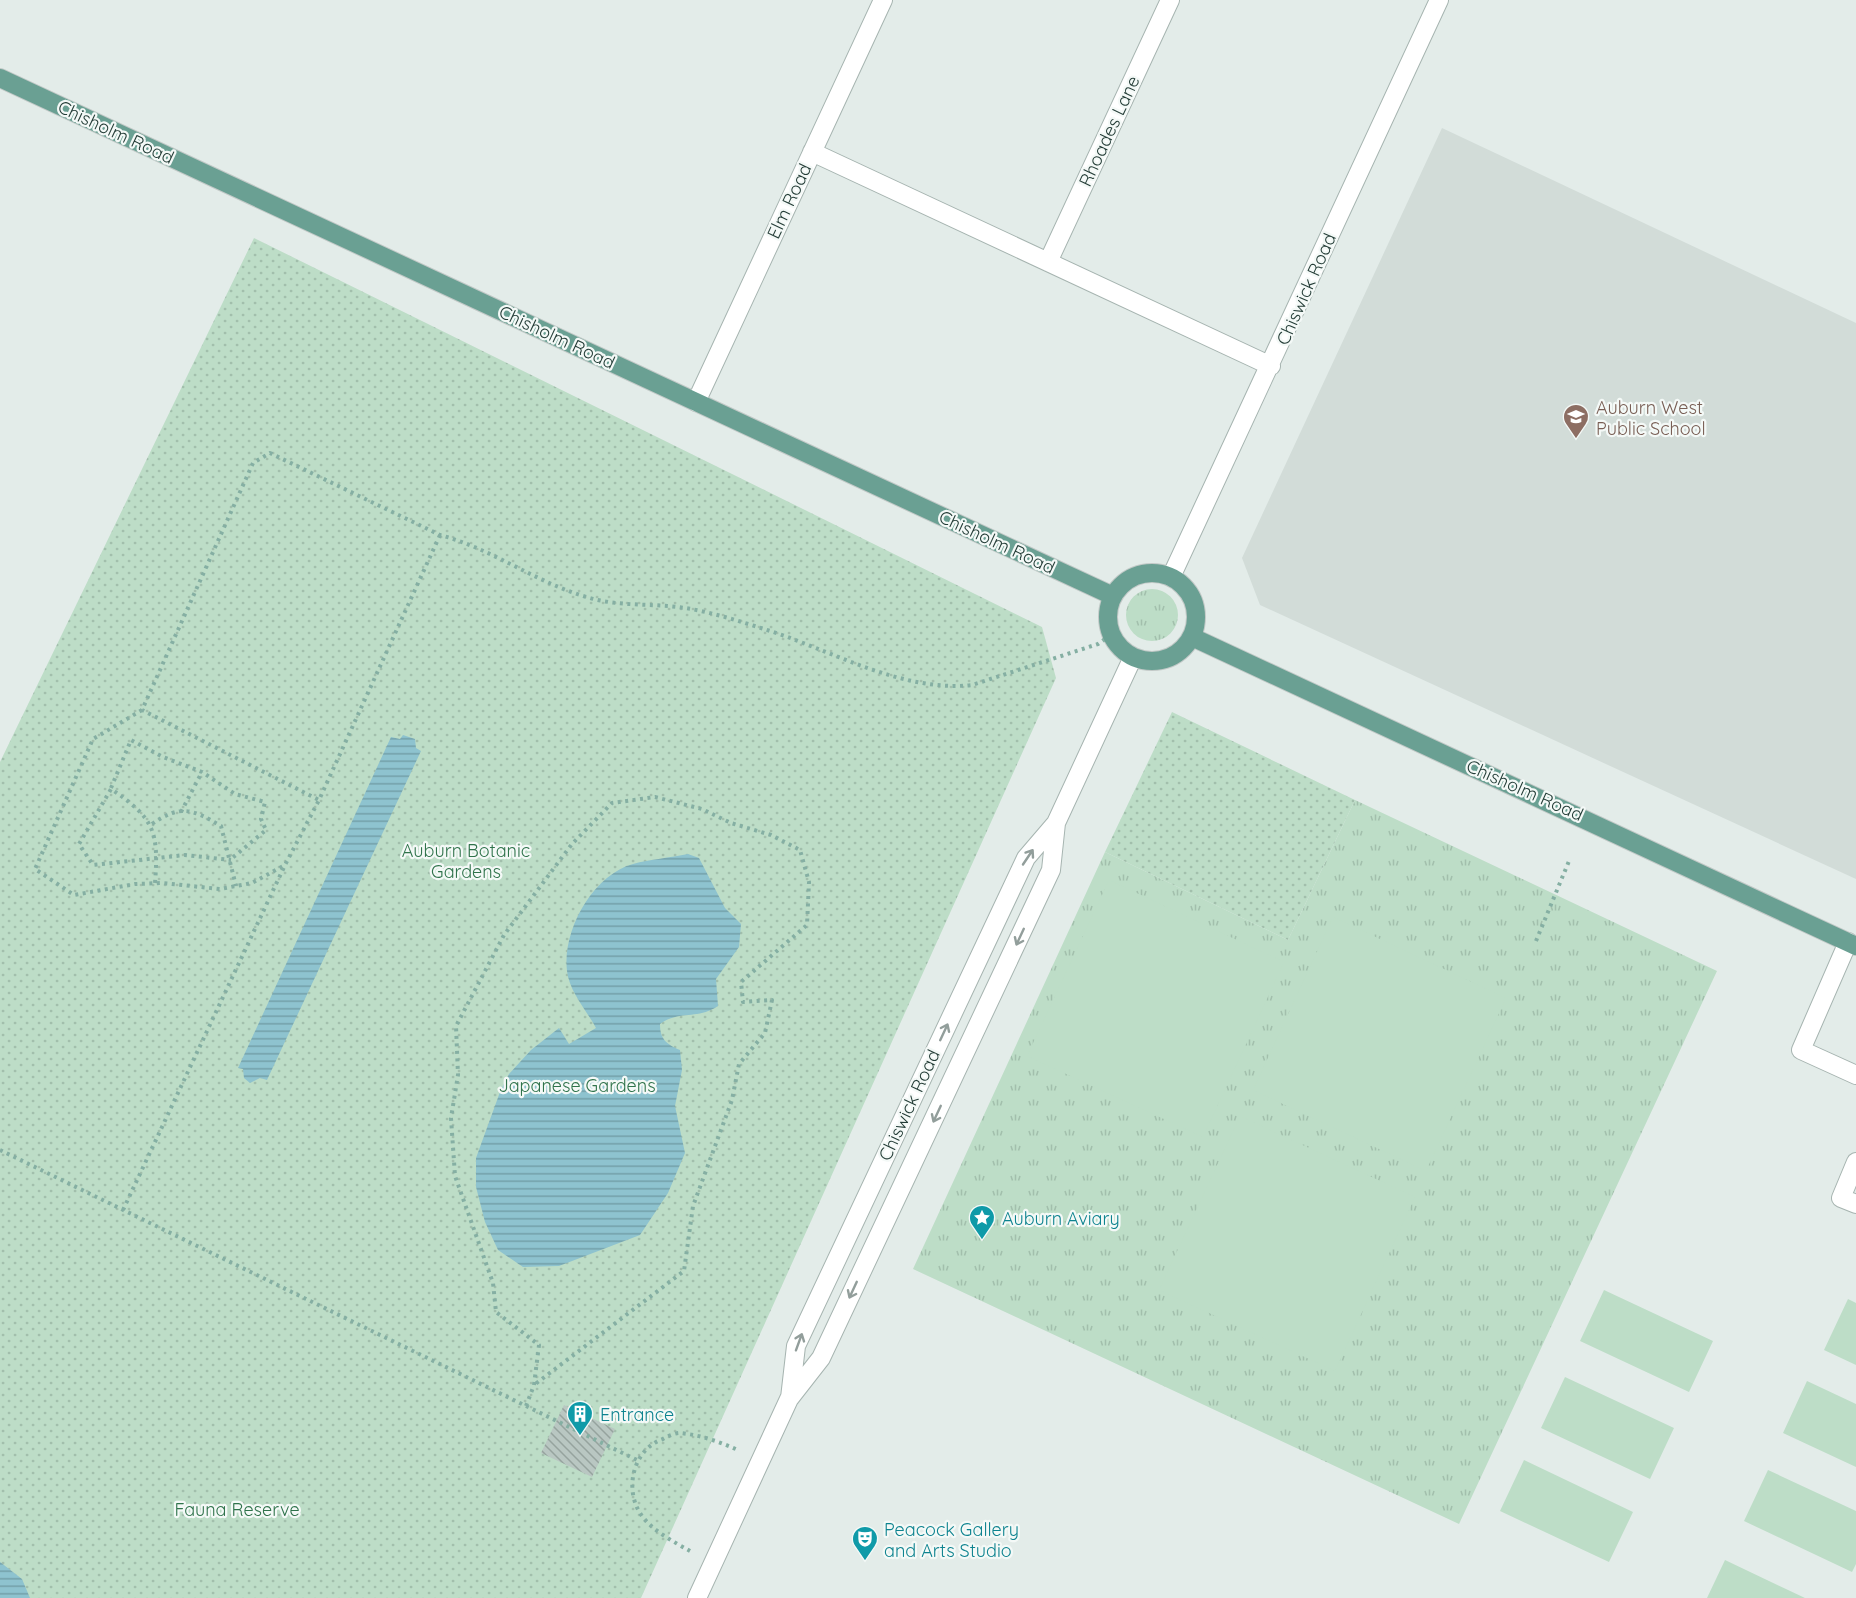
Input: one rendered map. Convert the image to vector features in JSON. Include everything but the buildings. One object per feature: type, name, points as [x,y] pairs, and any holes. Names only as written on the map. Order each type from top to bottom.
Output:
[{"type":"main road","name":"Chisholm Road","points":[[0,78],[1113,596]]},
{"type":"main road","points":[[1145,573],[1171,576],[1183,584],[1191,596],[1196,616],[1192,637],[1173,656],[1146,661],[1133,657],[1120,647],[1112,634],[1108,621],[1113,596],[1121,585],[1145,573]]},
{"type":"main road","name":"Chisholm Road","points":[[1192,637],[1852,944]]},
{"type":"street","name":"Elm Road","points":[[696,402],[883,0]]},
{"type":"street","name":"Rhoades Lane","points":[[1048,262],[1170,0]]},
{"type":"street","name":"Chiswick Road","points":[[1171,576],[1271,366],[1439,0]]},
{"type":"street","points":[[812,152],[1271,366]]},
{"type":"street","name":"Chiswick Road","points":[[789,1399],[796,1346],[1026,858],[1056,823],[1133,657]]},
{"type":"street","name":"Chiswick Road","points":[[700,1597],[712,1562],[789,1399],[821,1358],[1051,870],[1056,823]]},
{"type":"street","points":[[1852,944],[1801,1050],[1856,1075]]},
{"type":"street","points":[[1856,1162],[1841,1197],[1856,1204]]},
{"type":"path","points":[[285,865],[252,884],[220,889],[135,884],[74,895],[35,869],[93,739],[142,710],[253,463],[270,453],[440,535],[468,542],[590,598],[686,608],[791,637],[870,668],[951,687],[972,685],[1098,644],[1112,634]]},
{"type":"path","points":[[123,1210],[285,865],[319,800],[440,535]]},
{"type":"path","points":[[142,710],[319,800]]},
{"type":"path","points":[[131,740],[163,757],[202,772],[235,794],[265,802],[261,819],[266,830],[231,860],[185,855],[157,860],[119,860],[93,865],[79,844],[111,789],[131,740]]},
{"type":"path","points":[[181,812],[202,772]]},
{"type":"path","points":[[111,789],[137,807],[152,824],[157,860],[155,884]]},
{"type":"path","points":[[526,1406],[534,1385],[539,1345],[496,1312],[493,1283],[455,1176],[451,1118],[458,1076],[456,1026],[504,935],[572,844],[612,802],[655,797],[702,809],[732,823],[771,835],[800,850],[809,882],[807,925],[741,982],[743,1002],[772,1000],[765,1034],[739,1064],[732,1100],[693,1206],[684,1271],[534,1385]]},
{"type":"path","points":[[152,824],[166,814],[195,810],[221,826],[236,886]]},
{"type":"path","points":[[1536,941],[1569,861]]},
{"type":"path","points":[[0,1150],[637,1460]]},
{"type":"path","points":[[712,1562],[668,1539],[641,1515],[632,1488],[637,1460],[651,1443],[678,1433],[714,1440],[761,1459]]},
{"type":"shaded area","name":"Auburn West Public School","points":[[1442,128],[1856,323],[1856,879],[1260,605],[1242,558]]},
{"type":"green space","name":"Auburn Botanic Gardens","points":[[254,238],[1042,627],[1056,678],[641,1598],[0,1598],[0,762]]},
{"type":"green space","points":[[1147,589],[1157,589],[1166,593],[1174,601],[1178,615],[1174,629],[1166,637],[1157,641],[1147,641],[1138,637],[1130,629],[1126,620],[1126,610],[1130,601],[1138,593]]},
{"type":"green space","points":[[1172,712],[1355,800],[1288,940],[1105,852]]},
{"type":"green space","points":[[1355,800],[1717,971],[1459,1524],[913,1269],[1105,852],[1288,940]]},
{"type":"green space","points":[[1109,880],[1284,962],[1203,1137],[1027,1056]]},
{"type":"green space","points":[[1333,917],[1506,998],[1426,1171],[1253,1090]]},
{"type":"green space","points":[[1240,1116],[1415,1197],[1335,1371],[1159,1290]]},
{"type":"green space","points":[[1604,1290],[1713,1341],[1689,1392],[1580,1341]]},
{"type":"green space","points":[[1848,1299],[1856,1303],[1856,1365],[1824,1350]]},
{"type":"green space","points":[[1565,1377],[1674,1428],[1650,1479],[1541,1428]]},
{"type":"green space","points":[[1807,1381],[1856,1404],[1856,1467],[1783,1433]]},
{"type":"green space","points":[[1524,1460],[1633,1512],[1609,1562],[1500,1511]]},
{"type":"green space","points":[[1768,1470],[1856,1511],[1856,1564],[1852,1572],[1744,1521]]},
{"type":"green space","points":[[1725,1560],[1805,1598],[1707,1598]]},
{"type":"water","points":[[403,735],[415,739],[416,748],[421,751],[267,1080],[260,1078],[250,1083],[244,1078],[243,1069],[238,1068],[391,737],[400,739]]},
{"type":"water","points":[[688,854],[699,858],[725,908],[741,924],[739,947],[716,979],[718,1006],[703,1013],[674,1017],[660,1024],[661,1034],[665,1040],[680,1050],[682,1070],[675,1106],[685,1153],[668,1193],[640,1235],[559,1266],[523,1267],[498,1250],[485,1222],[476,1187],[476,1158],[500,1092],[509,1074],[531,1050],[559,1028],[569,1044],[596,1028],[575,993],[567,971],[567,955],[575,922],[593,892],[618,870],[633,864]]},
{"type":"water","points":[[0,1562],[22,1579],[30,1598],[0,1598]]},
{"type":"place","name":"Auburn West Public School","points":[[1576,440]]},
{"type":"place","name":"Auburn Aviary","points":[[982,1241]]},
{"type":"place","name":"Entrance","points":[[580,1437]]},
{"type":"place","name":"Peacock Gallery and Arts Studio","points":[[865,1562]]},
{"type":"park label","name":"Japanese Gardens","points":[[577,1085]]},
{"type":"park label","name":"Fauna Reserve","points":[[237,1509]]}]
